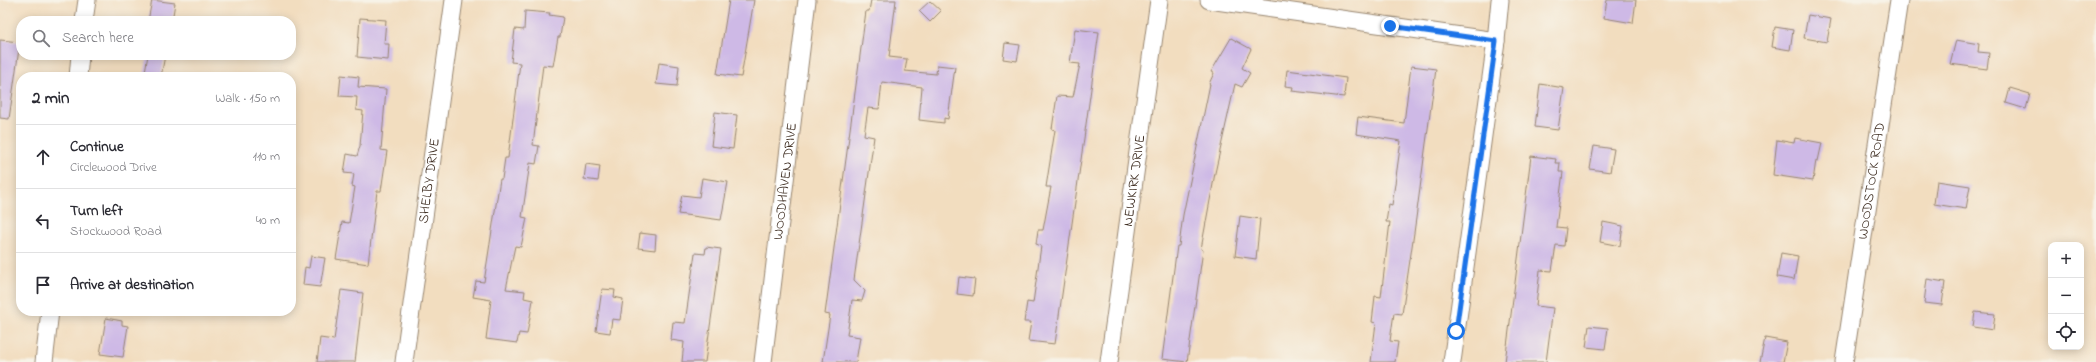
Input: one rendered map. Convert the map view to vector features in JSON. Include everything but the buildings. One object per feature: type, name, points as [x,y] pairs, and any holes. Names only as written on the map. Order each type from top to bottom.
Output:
[{"type":"street","points":[[85,16],[87,0]]},
{"type":"street","name":"SHELBY DRIVE","points":[[404,362],[454,0]]},
{"type":"street","name":"WOODHAVEN DRIVE","points":[[763,362],[807,0]]},
{"type":"street","name":"NEWKIRK DRIVE","points":[[1109,362],[1159,0]]},
{"type":"street","points":[[1209,0],[1496,41]]},
{"type":"street","points":[[1452,362],[1496,41],[1500,0]]},
{"type":"street","name":"WOODSTOCK ROAD","points":[[1844,362],[1899,0]]},
{"type":"street","points":[[78,72],[80,60]]},
{"type":"street","points":[[44,362],[49,316]]},
{"type":"route","points":[[1390,26],[1496,41],[1456,331]]}]
